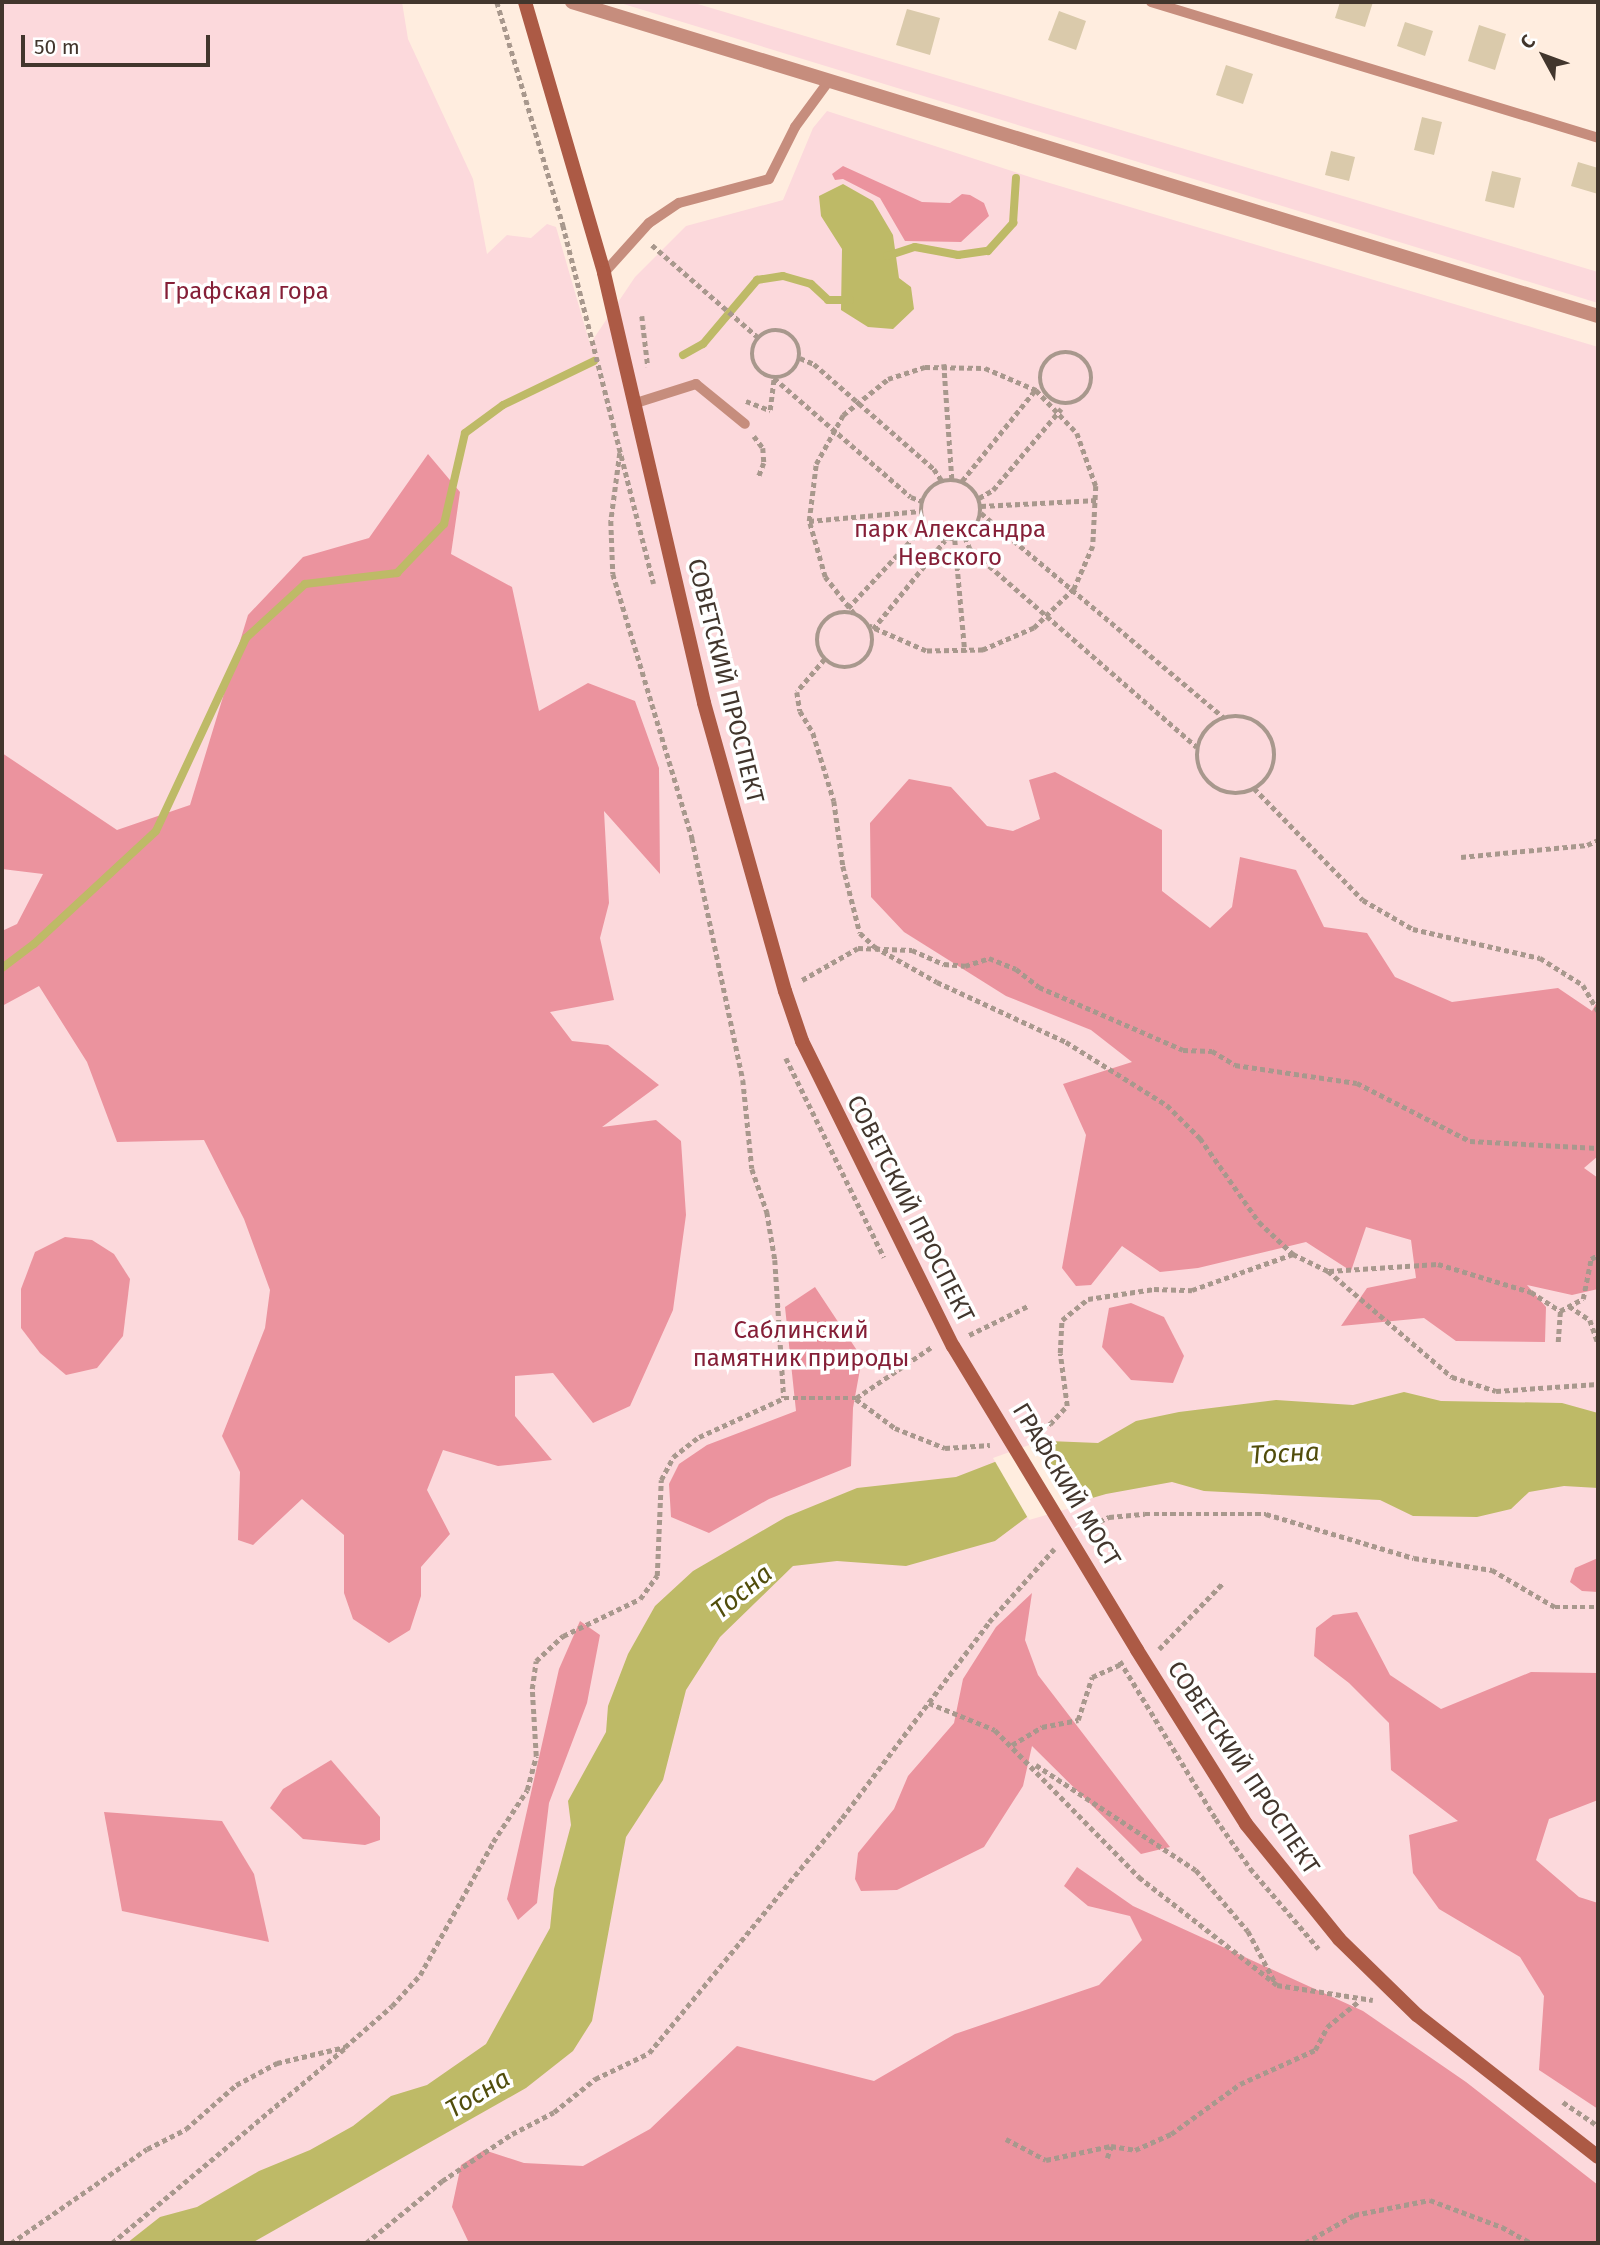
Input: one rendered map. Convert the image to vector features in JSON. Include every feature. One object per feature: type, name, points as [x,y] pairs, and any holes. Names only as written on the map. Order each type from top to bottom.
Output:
[{"type":"main road","name":"СОВЕТСКИЙ ПРОСПЕКТ","points":[[525,2],[604,273],[704,703],[785,991],[802,1041],[953,1346]]},
{"type":"main road","name":"ГРАФСКИЙ МОСТ","points":[[953,1346],[1137,1650]]},
{"type":"main road","name":"СОВЕТСКИЙ ПРОСПЕКТ","points":[[1137,1650],[1246,1824],[1339,1939],[1417,2015],[1598,2157]]},
{"type":"street","points":[[572,2],[1598,316]]},
{"type":"lane","points":[[1150,2],[1598,138]]},
{"type":"lane","points":[[604,273],[649,223],[678,203],[769,179],[795,127],[828,82]]},
{"type":"lane","points":[[636,403],[696,384],[745,424]]},
{"type":"path","points":[[644,237],[758,337]]},
{"type":"path","points":[[642,316],[652,399]]},
{"type":"path","points":[[758,337],[774,329],[791,334],[800,358],[857,401],[942,481]]},
{"type":"path","points":[[758,337],[753,363],[922,501]]},
{"type":"path","points":[[962,481],[1036,390],[1040,384],[1041,369],[1053,355],[1069,352],[1084,360],[1092,374],[1089,390],[1078,402],[1064,405],[1052,401],[1040,384]]},
{"type":"path","points":[[774,379],[791,373],[800,358]]},
{"type":"path","points":[[944,364],[952,479]]},
{"type":"path","points":[[944,364],[985,368],[1036,390],[1060,410],[1089,458],[1098,500],[1093,546],[1074,589],[1049,617],[1018,638],[965,653],[926,651],[871,627],[854,614],[825,577],[809,520],[811,482],[833,430],[857,401],[888,379],[944,364]]},
{"type":"path","points":[[719,401],[741,399],[770,410],[774,379]]},
{"type":"path","points":[[979,499],[993,490],[1064,405]]},
{"type":"path","points":[[745,424],[763,448],[764,463],[759,476]]},
{"type":"path","points":[[621,449],[611,521],[613,574],[692,838],[743,1080],[752,1169],[767,1212],[775,1261],[783,1398]]},
{"type":"path","points":[[942,481],[962,481],[979,499],[981,513],[965,537],[946,540],[925,525],[921,512],[922,501],[942,481]]},
{"type":"path","points":[[981,506],[1098,500]]},
{"type":"path","points":[[809,520],[921,512]]},
{"type":"path","points":[[981,513],[1223,717],[1252,719],[1271,738],[1274,764],[1254,789],[1234,794],[1211,784],[1199,765],[1197,747],[1205,732],[1223,717]]},
{"type":"path","points":[[848,608],[925,525]]},
{"type":"path","points":[[965,537],[970,549],[1197,747]]},
{"type":"path","points":[[871,627],[946,540]]},
{"type":"path","points":[[955,540],[965,653]]},
{"type":"path","points":[[854,614],[836,611],[821,623],[816,642],[825,659],[841,668],[867,659],[874,642],[871,627]]},
{"type":"path","points":[[825,659],[797,692],[800,710],[813,733],[834,801],[843,866],[860,933],[875,947],[937,982],[1066,1042],[1167,1105],[1200,1138],[1259,1222],[1293,1254],[1328,1271],[1452,1377],[1496,1391],[1598,1384]]},
{"type":"path","points":[[1254,789],[1363,900],[1413,929],[1540,958],[1583,985],[1598,1011]]},
{"type":"path","points":[[1461,856],[1587,845],[1598,840]]},
{"type":"path","points":[[802,980],[845,953],[875,947],[912,950],[944,964],[965,965],[989,958],[1016,969],[1040,987],[1183,1050],[1212,1051],[1235,1065],[1357,1083],[1470,1141],[1598,1148]]},
{"type":"path","points":[[799,970],[806,991]]},
{"type":"path","points":[[1034,1430],[1050,1424],[1068,1406],[1060,1353],[1062,1320],[1088,1299],[1154,1289],[1192,1290],[1293,1254]]},
{"type":"path","points":[[1560,1311],[1583,1300],[1591,1259],[1598,1255]]},
{"type":"path","points":[[1328,1271],[1383,1264],[1438,1264],[1531,1292],[1560,1311]]},
{"type":"path","points":[[962,1323],[969,1337],[1028,1306]]},
{"type":"path","points":[[1569,1306],[1591,1320],[1598,1343]]},
{"type":"path","points":[[1558,1342],[1560,1311]]},
{"type":"path","points":[[112,2243],[374,2026],[420,1975],[493,1842],[527,1790],[537,1756],[532,1689],[536,1661],[563,1636],[640,1599],[657,1576],[661,1480],[673,1457],[699,1437],[783,1398],[856,1398],[934,1345]]},
{"type":"path","points":[[856,1398],[895,1428],[945,1448],[979,1449]]},
{"type":"path","points":[[1075,1533],[1109,1517],[1266,1514],[1414,1558],[1492,1570],[1555,1607],[1598,1607]]},
{"type":"path","points":[[366,2243],[442,2181],[512,2134],[554,2112],[595,2079],[649,2053],[842,1818],[989,1622],[1057,1546]]},
{"type":"path","points":[[1158,1649],[1222,1584]]},
{"type":"path","points":[[1154,1639],[1166,1660]]},
{"type":"path","points":[[1012,1745],[1042,1727],[1078,1720],[1092,1677],[1119,1665]]},
{"type":"path","points":[[929,1703],[995,1730],[1030,1761],[1139,1877],[1277,1984],[1381,2003]]},
{"type":"path","points":[[1030,1761],[1196,1870],[1248,1931],[1277,1984]]},
{"type":"path","points":[[1006,2140],[1046,2160],[1111,2146],[1135,2150],[1171,2134],[1240,2084],[1296,2061],[1315,2050],[1327,2027],[1360,2000]]},
{"type":"path","points":[[11,2243],[147,2149],[186,2129],[236,2085],[277,2063],[345,2048]]},
{"type":"path","points":[[1559,2099],[1598,2126]]},
{"type":"path","points":[[1107,2158],[1111,2146]]},
{"type":"path","points":[[1305,2243],[1354,2215],[1430,2200],[1502,2227],[1531,2243]]},
{"type":"green space","name":"Саблинский памятник природы","points":[[2,2],[402,2],[408,39],[473,179],[487,254],[507,235],[531,238],[547,224],[556,227],[590,344],[635,277],[686,226],[783,200],[813,128],[827,111],[1033,178],[1598,347],[1598,2243],[2,2243]]},
{"type":"green space","points":[[617,2],[691,2],[1598,272],[1598,303]]},
{"type":"green space","points":[[843,166],[922,202],[950,203],[962,194],[970,195],[984,203],[989,216],[961,242],[905,241],[880,198],[843,179],[835,180],[832,174]]},
{"type":"green space","points":[[428,454],[460,492],[451,554],[512,587],[539,711],[588,683],[635,701],[659,768],[660,874],[604,811],[609,903],[600,938],[614,1000],[550,1012],[572,1041],[608,1045],[659,1085],[602,1127],[656,1120],[681,1141],[686,1215],[673,1310],[630,1406],[593,1423],[553,1373],[515,1376],[515,1416],[552,1460],[498,1466],[443,1450],[427,1490],[450,1534],[421,1567],[421,1596],[410,1630],[389,1643],[353,1619],[344,1593],[344,1535],[302,1499],[253,1545],[238,1540],[240,1472],[222,1436],[265,1328],[270,1290],[244,1219],[204,1140],[117,1142],[87,1062],[39,986],[2,1006],[2,931],[17,924],[43,874],[2,869],[2,753],[117,830],[190,805],[248,615],[303,557],[369,538]]},
{"type":"green space","points":[[1055,772],[1162,830],[1162,891],[1210,928],[1232,907],[1240,857],[1296,870],[1324,927],[1367,933],[1395,977],[1452,1002],[1558,988],[1592,1011],[1598,1000],[1598,1156],[1584,1168],[1598,1178],[1598,1289],[1572,1295],[1527,1285],[1546,1307],[1545,1342],[1456,1341],[1424,1318],[1341,1326],[1367,1288],[1416,1278],[1411,1240],[1366,1227],[1351,1271],[1306,1242],[1198,1268],[1160,1272],[1122,1246],[1091,1285],[1076,1286],[1062,1268],[1086,1135],[1063,1084],[1132,1062],[1091,1030],[1006,996],[904,932],[871,897],[870,823],[909,779],[951,787],[987,826],[1013,831],[1040,819],[1029,780]]},
{"type":"green space","points":[[65,1237],[92,1240],[114,1254],[130,1279],[123,1336],[97,1368],[66,1375],[40,1353],[21,1328],[21,1289],[35,1252]]},
{"type":"green space","points":[[815,1287],[862,1358],[853,1408],[851,1466],[769,1499],[709,1533],[671,1517],[669,1484],[679,1464],[707,1445],[796,1411],[785,1307]]},
{"type":"green space","points":[[1131,1303],[1164,1317],[1184,1356],[1173,1383],[1131,1380],[1102,1347],[1109,1308]]},
{"type":"green space","points":[[1598,1558],[1598,1592],[1582,1591],[1570,1582],[1575,1568]]},
{"type":"green space","points":[[1032,1593],[1025,1640],[1038,1675],[1170,1847],[1141,1854],[1032,1746],[1023,1786],[984,1847],[897,1890],[861,1891],[855,1879],[858,1853],[894,1809],[908,1776],[954,1723],[963,1679],[996,1627]]},
{"type":"green space","points":[[1357,1612],[1390,1675],[1441,1709],[1531,1672],[1598,1673],[1598,1800],[1549,1819],[1536,1860],[1579,1897],[1598,1903],[1598,2109],[1539,2070],[1544,1996],[1520,1957],[1439,1909],[1413,1873],[1409,1835],[1458,1821],[1391,1770],[1389,1723],[1349,1683],[1314,1656],[1316,1628],[1333,1615]]},
{"type":"green space","points":[[580,1621],[600,1635],[587,1703],[549,1803],[537,1903],[518,1920],[507,1899],[559,1669]]},
{"type":"green space","points":[[331,1760],[380,1817],[380,1840],[365,1845],[303,1839],[270,1808],[283,1789]]},
{"type":"green space","points":[[104,1812],[222,1821],[254,1874],[269,1942],[122,1911]]},
{"type":"green space","points":[[1077,1867],[1133,1906],[1363,2011],[1466,2082],[1598,2185],[1598,2243],[469,2243],[452,2207],[461,2165],[484,2150],[524,2163],[583,2166],[650,2129],[737,2046],[874,2081],[955,2034],[1099,1985],[1142,1940],[1130,1916],[1088,1906],[1064,1886]]},
{"type":"water","points":[[843,184],[873,201],[893,235],[899,278],[911,287],[914,309],[893,329],[868,327],[841,310],[842,249],[821,216],[819,196]]},
{"type":"water","name":"Тосна","points":[[1404,1392],[1441,1401],[1562,1403],[1598,1413],[1598,1488],[1564,1486],[1529,1492],[1511,1509],[1477,1517],[1413,1516],[1380,1500],[1204,1491],[1172,1482],[1106,1494],[1027,1517],[995,1541],[906,1566],[837,1561],[793,1566],[720,1637],[686,1690],[663,1780],[626,1837],[592,2021],[573,2051],[526,2088],[252,2243],[127,2243],[160,2217],[197,2207],[259,2171],[310,2150],[353,2126],[391,2096],[427,2085],[486,2044],[550,1928],[554,1889],[571,1825],[568,1801],[606,1732],[608,1706],[628,1654],[655,1606],[693,1571],[786,1517],[857,1488],[956,1477],[1049,1441],[1098,1443],[1136,1421],[1179,1412],[1276,1400],[1353,1405]]},
{"type":"pier","points":[[1038,1442],[1077,1506],[1029,1520],[993,1458]]},
{"type":"building","points":[[1340,2],[1373,2],[1365,27],[1335,18]]},
{"type":"building","points":[[907,9],[940,18],[930,55],[896,45]]},
{"type":"building","points":[[1059,11],[1086,21],[1076,50],[1048,40]]},
{"type":"building","points":[[1405,22],[1433,31],[1425,56],[1397,46]]},
{"type":"building","points":[[1479,25],[1506,34],[1495,70],[1468,61]]},
{"type":"building","points":[[1226,65],[1253,74],[1243,104],[1216,95]]},
{"type":"building","points":[[1422,117],[1442,122],[1434,155],[1414,150]]},
{"type":"building","points":[[1331,151],[1355,157],[1349,181],[1325,175]]},
{"type":"building","points":[[1578,162],[1598,168],[1598,194],[1571,186]]},
{"type":"building","points":[[1492,171],[1521,178],[1514,208],[1485,201]]},
{"type":"waterway","points":[[887,256],[915,247],[958,255],[988,251],[1013,223],[1016,178]]},
{"type":"waterway","points":[[683,355],[703,344],[757,280],[783,276],[811,284],[828,300],[850,300]]},
{"type":"waterway","points":[[2,968],[34,944],[156,831],[246,638],[305,584],[397,573],[444,524],[465,433],[503,405],[594,361]]},
{"type":"park label","name":"Графская гора","points":[[246,292]]},
{"type":"park label","name":"парк Александра Невского","points":[[950,544]]}]
